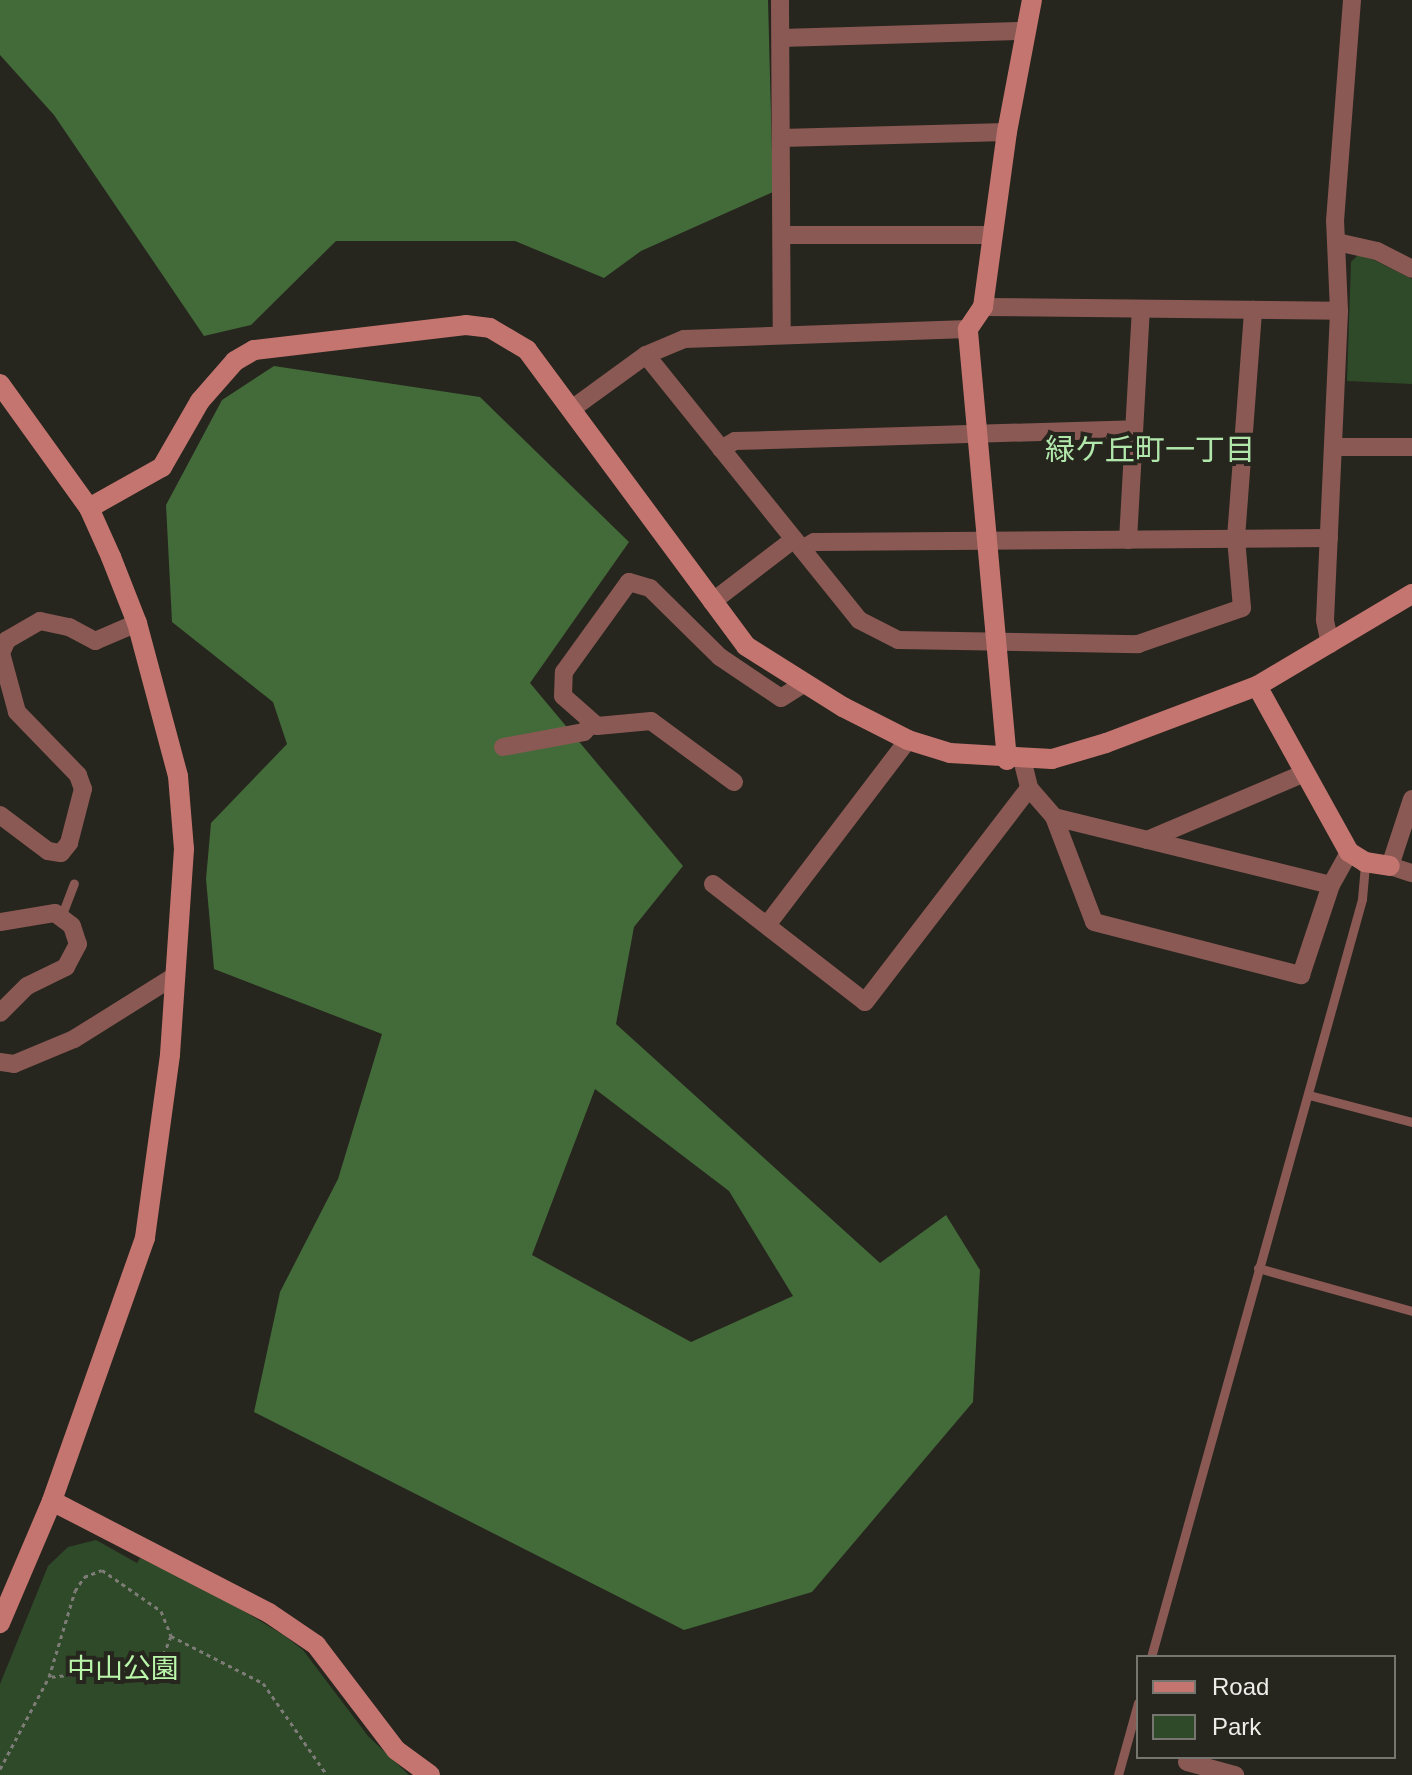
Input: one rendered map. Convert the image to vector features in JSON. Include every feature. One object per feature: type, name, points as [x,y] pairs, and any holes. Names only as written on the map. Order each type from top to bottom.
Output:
[{"type":"street","points":[[780,0],[782,332]]},
{"type":"street","points":[[1032,0],[1023,31],[991,235],[983,307],[968,329],[996,643],[1015,760],[1029,788],[1054,817],[1094,922],[1301,975],[1331,885],[1357,857]]},
{"type":"street","points":[[1330,644],[1325,620],[1339,311],[1340,106],[1352,0]]},
{"type":"street","points":[[781,38],[1023,31]]},
{"type":"street","points":[[781,138],[1007,132]]},
{"type":"street","points":[[782,235],[991,235]]},
{"type":"street","points":[[1337,242],[1377,251],[1412,269]]},
{"type":"street","points":[[983,307],[1339,311]]},
{"type":"street","points":[[1128,540],[1141,310]]},
{"type":"street","points":[[646,355],[859,620],[898,640],[1138,644],[1242,608],[1236,538],[1253,310]]},
{"type":"street","points":[[89,508],[162,467],[219,377],[235,361],[274,345],[466,325],[490,328],[527,350],[573,408],[746,646],[803,684],[908,740],[950,753],[1015,760],[1076,753],[1257,686],[1412,594]]},
{"type":"street","points":[[573,408],[646,355],[694,337],[782,332],[968,329]]},
{"type":"street","points":[[0,384],[89,508],[137,623],[182,801],[175,976],[161,1140],[145,1238],[52,1501],[0,1623]]},
{"type":"street","points":[[721,449],[735,441],[1134,429]]},
{"type":"street","points":[[1334,447],[1412,447]]},
{"type":"street","points":[[712,602],[798,544],[814,542],[1329,538]]},
{"type":"street","points":[[734,782],[651,721],[592,723],[567,703],[560,681],[629,582],[650,588],[720,657],[781,698],[803,684]]},
{"type":"street","points":[[0,815],[48,851],[61,853],[69,843],[83,789],[78,775],[17,712],[1,653],[7,640],[40,621],[69,627],[95,641],[137,623]]},
{"type":"street","points":[[1257,686],[1305,773],[1357,857],[1412,873]]},
{"type":"street","points":[[503,747],[584,732],[592,723]]},
{"type":"street","points":[[767,925],[908,740]]},
{"type":"street","points":[[1147,840],[1305,773]]},
{"type":"street","points":[[713,884],[865,1002],[1029,788]]},
{"type":"street","points":[[1390,866],[1412,799]]},
{"type":"street","points":[[1054,817],[1331,885]]},
{"type":"street","points":[[0,922],[44,912],[61,917],[76,934],[74,960],[27,986],[0,1013]]},
{"type":"street","points":[[0,1062],[14,1064],[74,1039],[175,976]]},
{"type":"street","points":[[52,1501],[269,1613],[316,1645],[396,1750],[430,1775]]},
{"type":"street","points":[[1187,1762],[1235,1775]]},
{"type":"lane","points":[[1152,1655],[1362,899],[1357,857]]},
{"type":"lane","points":[[61,917],[74,883]]},
{"type":"lane","points":[[1309,1095],[1412,1122]]},
{"type":"lane","points":[[1258,1268],[1412,1311]]},
{"type":"lane","points":[[1118,1775],[1136,1710]]},
{"type":"path","points":[[0,1769],[49,1677],[75,1591],[84,1577],[102,1570],[161,1611],[171,1636],[263,1683],[327,1775]]},
{"type":"path","points":[[49,1677],[159,1666],[171,1636]]},
{"type":"green space","points":[[0,0],[768,0],[773,192],[641,251],[604,278],[515,241],[336,241],[251,325],[204,336],[54,115],[0,55]]},
{"type":"green space","points":[[1360,253],[1412,279],[1412,384],[1347,381],[1351,262]]},
{"type":"green space","points":[[274,366],[480,397],[629,542],[530,683],[683,866],[634,927],[616,1024],[880,1263],[946,1215],[980,1270],[973,1402],[812,1592],[684,1630],[254,1412],[280,1292],[338,1179],[382,1034],[214,969],[206,879],[211,823],[287,744],[273,702],[172,622],[166,505],[222,400]],"holes":[[[595,1089],[729,1191],[793,1296],[691,1342],[532,1255]]]},
{"type":"green space","name":"中山公園","points":[[96,1540],[137,1563],[140,1558],[209,1590],[285,1636],[303,1650],[368,1736],[409,1775],[0,1775],[0,1684],[48,1566],[68,1547]]},
{"type":"district","name":"緑ケ丘町一丁目","points":[[1150,450]]}]
